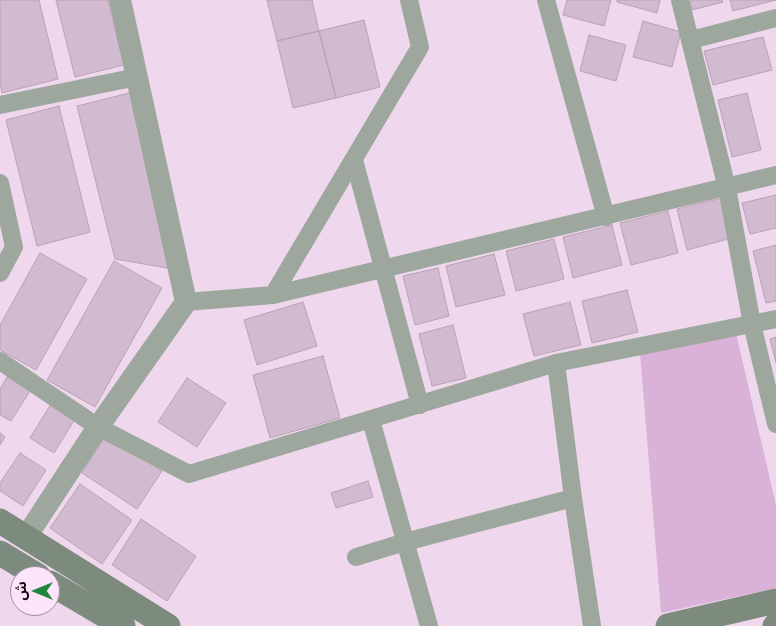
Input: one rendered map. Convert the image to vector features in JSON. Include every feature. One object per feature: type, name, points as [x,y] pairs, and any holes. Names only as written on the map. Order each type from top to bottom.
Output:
[{"type":"main road","points":[[0,521],[168,626]]},
{"type":"main road","points":[[0,555],[20,566]]},
{"type":"main road","points":[[60,589],[123,626]]},
{"type":"main road","points":[[668,626],[776,601]]},
{"type":"street","points":[[26,537],[98,427],[186,302],[121,0]]},
{"type":"street","points":[[273,296],[420,47],[409,0]]},
{"type":"street","points":[[546,0],[606,217]]},
{"type":"street","points":[[680,0],[727,188],[752,324],[776,424]]},
{"type":"street","points":[[691,40],[776,18]]},
{"type":"street","points":[[0,106],[137,77]]},
{"type":"street","points":[[354,160],[420,405]]},
{"type":"street","points":[[186,302],[273,296],[776,175]]},
{"type":"street","points":[[0,183],[14,247],[0,274]]},
{"type":"street","points":[[0,361],[98,427],[188,474],[556,363],[776,319]]},
{"type":"street","points":[[556,363],[572,498],[592,626]]},
{"type":"street","points":[[371,420],[429,626]]},
{"type":"street","points":[[356,558],[405,542],[572,498]]},
{"type":"shaded area","points":[[736,333],[776,505],[776,588],[661,613],[640,352]]},
{"type":"building","points":[[0,0],[39,0],[58,79],[2,93],[0,83]]},
{"type":"building","points":[[56,0],[108,0],[124,65],[75,77]]},
{"type":"building","points":[[267,0],[312,0],[319,31],[277,41]]},
{"type":"building","points":[[567,0],[611,0],[604,26],[563,15]]},
{"type":"building","points":[[617,0],[660,0],[657,13],[617,2]]},
{"type":"building","points":[[690,0],[722,0],[723,2],[692,10]]},
{"type":"building","points":[[730,0],[776,0],[733,11]]},
{"type":"building","points":[[364,20],[380,87],[336,98],[319,31]]},
{"type":"building","points":[[643,21],[681,32],[672,67],[633,57]]},
{"type":"building","points":[[319,31],[336,98],[293,108],[277,41]]},
{"type":"building","points":[[589,35],[626,45],[616,81],[580,71]]},
{"type":"building","points":[[763,37],[772,70],[713,85],[704,51]]},
{"type":"building","points":[[133,92],[173,269],[115,259],[77,106]]},
{"type":"building","points":[[747,93],[761,150],[732,157],[718,100]]},
{"type":"building","points":[[59,106],[90,232],[37,246],[6,120]]},
{"type":"building","points":[[776,195],[776,228],[750,234],[742,203]]},
{"type":"building","points":[[722,198],[732,238],[687,250],[677,209]]},
{"type":"building","points":[[668,211],[678,253],[631,265],[620,223]]},
{"type":"building","points":[[612,225],[622,265],[573,278],[563,237]]},
{"type":"building","points":[[554,239],[564,279],[516,291],[506,251]]},
{"type":"building","points":[[776,245],[776,301],[766,303],[753,251]]},
{"type":"building","points":[[40,253],[87,279],[36,370],[0,350],[0,325]]},
{"type":"building","points":[[494,254],[505,295],[456,307],[446,266]]},
{"type":"building","points":[[114,261],[162,288],[95,407],[47,380]]},
{"type":"building","points":[[438,268],[449,316],[415,325],[403,276]]},
{"type":"building","points":[[627,290],[638,332],[592,343],[582,301]]},
{"type":"building","points":[[303,302],[317,346],[257,365],[244,320]]},
{"type":"building","points":[[570,302],[581,345],[534,356],[523,314]]},
{"type":"building","points":[[453,325],[466,378],[432,386],[419,334]]},
{"type":"building","points":[[776,337],[776,363],[770,339]]},
{"type":"building","points":[[323,356],[340,418],[270,438],[253,375]]},
{"type":"building","points":[[7,377],[30,391],[11,421],[0,415],[0,389]]},
{"type":"building","points":[[187,378],[226,403],[197,447],[158,422]]},
{"type":"building","points":[[51,404],[75,419],[54,453],[30,438]]},
{"type":"building","points":[[0,433],[5,437],[0,445]]},
{"type":"building","points":[[106,435],[162,471],[137,509],[82,473]]},
{"type":"building","points":[[20,453],[46,470],[23,506],[0,491],[0,483]]},
{"type":"building","points":[[368,481],[373,497],[336,508],[331,493]]},
{"type":"building","points":[[80,484],[132,520],[102,564],[50,528]]},
{"type":"building","points":[[141,519],[196,556],[167,601],[112,565]]}]
